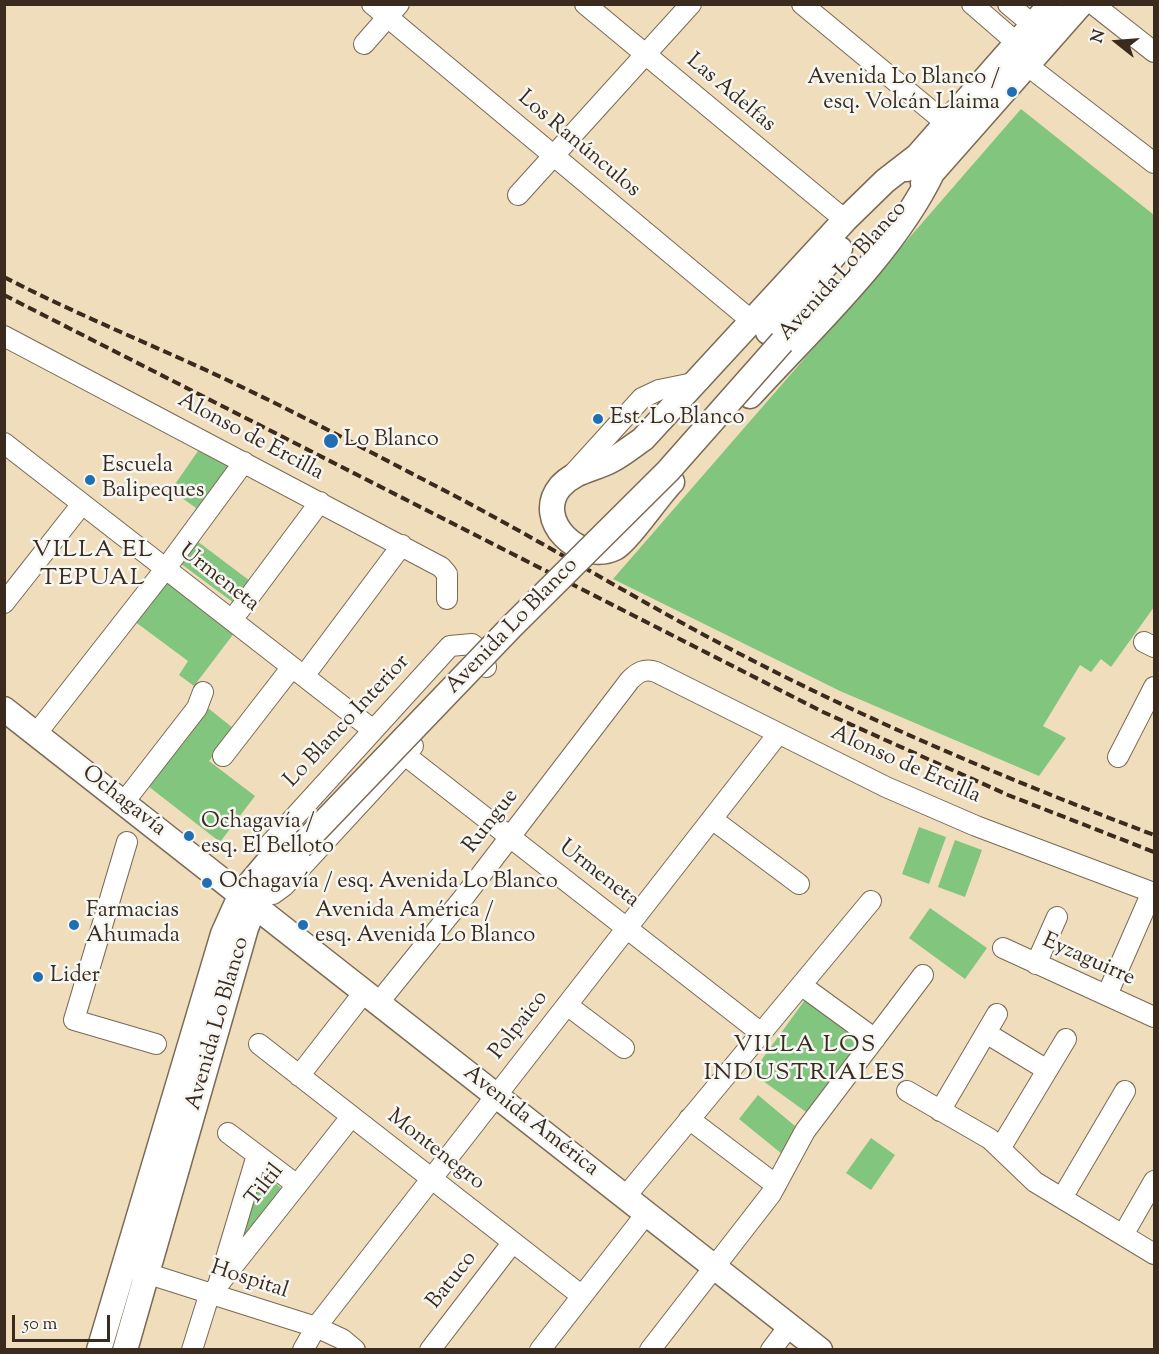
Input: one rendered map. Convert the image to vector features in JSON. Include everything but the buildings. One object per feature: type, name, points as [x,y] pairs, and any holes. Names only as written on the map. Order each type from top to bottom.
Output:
[{"type":"main road","name":"Avenida Lo Blanco","points":[[925,164],[946,123],[1052,4]]},
{"type":"main road","name":"Avenida Lo Blanco","points":[[99,1350],[218,950],[253,893],[295,842],[489,627],[662,453],[874,210],[1028,66],[1081,4]]},
{"type":"main road","points":[[925,164],[918,200],[880,253],[663,491],[625,541],[616,548],[602,551],[585,549],[571,542],[556,527],[552,511],[554,499],[561,486],[573,474],[613,460],[643,439],[698,382],[768,332],[845,220],[885,181],[925,164]]},
{"type":"main road","name":"Ochagavía","points":[[4,710],[124,802],[253,893]]},
{"type":"main road","name":"Avenida Lo Blanco","points":[[125,1350],[243,937],[253,893]]},
{"type":"main road","name":"Avenida América","points":[[253,893],[372,997],[820,1350]]},
{"type":"street","name":"Las Adelfas","points":[[585,4],[845,220]]},
{"type":"street","points":[[518,195],[691,4]]},
{"type":"street","points":[[802,4],[946,123]]},
{"type":"street","points":[[972,4],[1025,34]]},
{"type":"street","points":[[1008,4],[1025,34]]},
{"type":"street","points":[[1093,4],[1155,52]]},
{"type":"street","points":[[364,44],[386,9]]},
{"type":"street","name":"Los Ranúnculos","points":[[386,9],[554,156],[768,332]]},
{"type":"street","points":[[1028,66],[1155,163]]},
{"type":"street","name":"Alonso de Ercilla","points":[[4,336],[445,569],[447,599]]},
{"type":"street","name":"Urmeneta","points":[[4,443],[373,730]]},
{"type":"street","points":[[36,734],[166,568],[244,462]]},
{"type":"street","points":[[232,620],[320,502]]},
{"type":"street","points":[[4,603],[82,504]]},
{"type":"street","points":[[223,756],[298,671],[402,545]]},
{"type":"street","points":[[253,893],[273,894],[284,886],[517,632]]},
{"type":"street","name":"Lo Blanco Interior","points":[[253,893],[271,842],[450,646],[465,642],[472,644],[483,653],[486,666]]},
{"type":"street","name":"Alonso de Ercilla","points":[[642,671],[656,672],[778,734],[933,808],[1153,893]]},
{"type":"street","name":"Rungue","points":[[299,1076],[372,997],[510,837],[630,680],[642,671]]},
{"type":"street","points":[[1119,756],[1155,687]]},
{"type":"street","points":[[124,802],[197,708],[202,692]]},
{"type":"street","name":"Polpaico","points":[[303,1350],[316,1327],[778,734]]},
{"type":"street","name":"Urmeneta","points":[[405,755],[761,1033]]},
{"type":"street","points":[[712,819],[799,884]]},
{"type":"street","points":[[126,842],[74,1020],[156,1044]]},
{"type":"street","points":[[1107,995],[1153,893]]},
{"type":"street","points":[[624,1197],[870,901]]},
{"type":"street","points":[[1036,964],[1057,917]]},
{"type":"street","name":"Eyzaguirre","points":[[1003,948],[1155,1017]]},
{"type":"street","points":[[650,1350],[716,1268],[776,1185],[805,1131],[923,975]]},
{"type":"street","points":[[801,985],[875,1038]]},
{"type":"street","points":[[567,1005],[624,1048]]},
{"type":"street","points":[[940,1111],[997,1014]]},
{"type":"street","points":[[986,1033],[1047,1070]]},
{"type":"street","points":[[1001,1147],[1066,1039]]},
{"type":"street","name":"Montenegro","points":[[259,1044],[582,1296]]},
{"type":"street","points":[[907,1091],[1001,1147],[1035,1182],[1155,1254]]},
{"type":"street","points":[[1062,1198],[1125,1091]]},
{"type":"street","name":"Tiltil","points":[[215,1289],[351,1117]]},
{"type":"street","points":[[689,1119],[776,1185]]},
{"type":"street","points":[[228,1133],[297,1185]]},
{"type":"street","points":[[192,1350],[215,1289],[258,1155]]},
{"type":"street","points":[[1123,1235],[1155,1181]]},
{"type":"street","points":[[540,1350],[646,1214]]},
{"type":"street","name":"Batuco","points":[[430,1350],[513,1242]]},
{"type":"street","name":"Hospital","points":[[124,1266],[215,1289],[316,1327],[342,1339],[355,1350]]},
{"type":"street","points":[[771,1350],[790,1326]]},
{"type":"green space","points":[[1021,109],[1154,215],[1154,607],[1111,667],[1101,659],[1091,672],[1080,665],[1043,726],[1066,738],[1039,776],[840,691],[613,579]]},
{"type":"green space","points":[[198,451],[236,466],[203,513],[171,490]]},
{"type":"green space","points":[[197,541],[258,587],[242,609],[180,563]]},
{"type":"green space","points":[[168,575],[238,628],[194,686],[179,675],[188,661],[134,621]]},
{"type":"green space","points":[[208,708],[233,728],[209,761],[255,796],[220,842],[148,786]]},
{"type":"green space","points":[[919,827],[946,837],[929,884],[902,874]]},
{"type":"green space","points":[[955,840],[982,850],[965,897],[938,887]]},
{"type":"green space","points":[[930,908],[987,948],[965,979],[909,938]]},
{"type":"green space","points":[[807,997],[868,1041],[813,1117],[752,1073]]},
{"type":"green space","points":[[758,1095],[801,1131],[782,1154],[739,1119]]},
{"type":"green space","points":[[871,1138],[895,1155],[871,1190],[846,1173]]},
{"type":"green space","points":[[265,1174],[282,1189],[236,1250],[258,1178]]},
{"type":"railway","points":[[4,277],[230,381],[327,430],[491,515],[742,655],[843,705],[945,751],[1154,835]]},
{"type":"railway","points":[[4,295],[823,712],[1008,795],[1154,852]]},
{"type":"place","name":"Avenida Lo Blanco / esq. Volcán Llaima","points":[[1012,92]]},
{"type":"place","name":"Est. Lo Blanco","points":[[598,419]]},
{"type":"place","name":"Lo Blanco","points":[[331,441]]},
{"type":"place","name":"Escuela Balipeques","points":[[90,480]]},
{"type":"place","name":"Ochagavía / esq. El Belloto","points":[[189,836]]},
{"type":"place","name":"Ochagavía / esq. Avenida Lo Blanco","points":[[207,883]]},
{"type":"place","name":"Farmacias Ahumada","points":[[74,925]]},
{"type":"place","name":"Avenida América / esq. Avenida Lo Blanco","points":[[303,925]]},
{"type":"place","name":"Lider","points":[[38,977]]},
{"type":"district","name":"VILLA EL TEPUAL","points":[[93,566]]},
{"type":"district","name":"VILLA LOS INDUSTRIALES","points":[[805,1061]]}]
